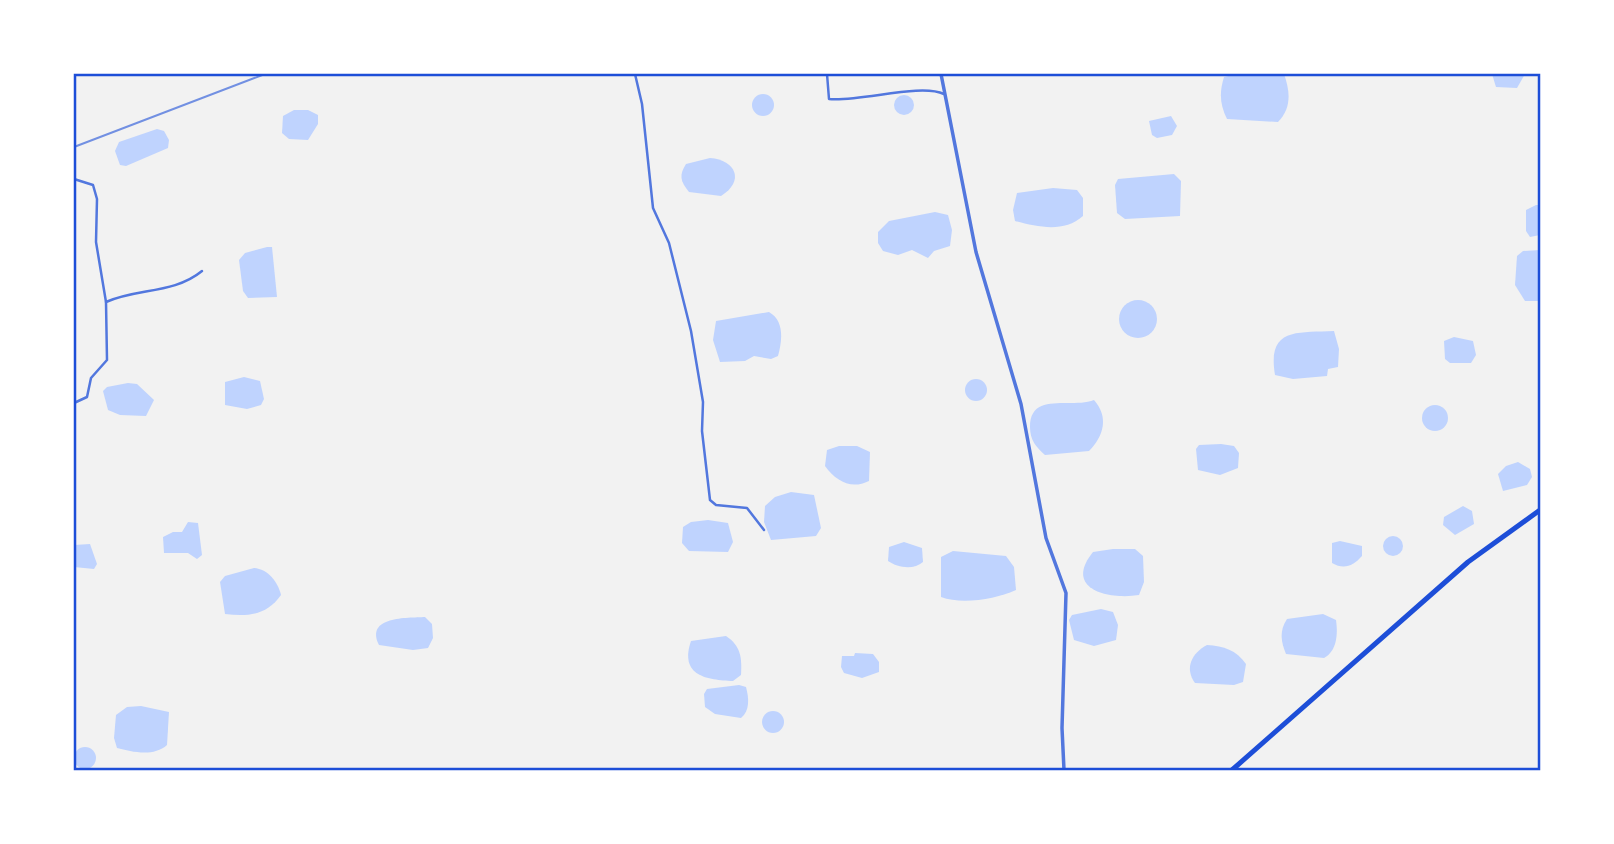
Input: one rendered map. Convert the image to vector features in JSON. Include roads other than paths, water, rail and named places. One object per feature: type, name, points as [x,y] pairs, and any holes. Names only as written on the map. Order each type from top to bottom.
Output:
[{"type":"highway","points":[[1232,771],[1468,562],[1541,510]]},
{"type":"street","points":[[635,74],[642,104],[650,194],[669,243],[691,331],[703,402],[702,431],[710,500],[716,505],[747,508],[764,530]]},
{"type":"street","points":[[827,74],[828,99],[885,96],[933,89],[944,94]]},
{"type":"street","points":[[941,74],[976,252],[1021,404],[1046,538],[1066,593],[1062,728],[1064,771]]},
{"type":"street","points":[[74,179],[93,185],[97,199],[96,242],[106,302],[107,360],[91,378],[87,397],[74,403]]},
{"type":"street","points":[[106,302],[190,281],[202,271]]},
{"type":"water","points":[[1237,74],[1284,74],[1288,87],[1288,105],[1278,122],[1227,119],[1221,99],[1222,83],[1224,77]]},
{"type":"water","points":[[1492,74],[1525,74],[1517,88],[1496,87]]},
{"type":"water","points":[[763,94],[771,97],[774,105],[771,113],[763,116],[755,113],[752,105],[755,97]]},
{"type":"water","points":[[904,95],[911,98],[914,105],[911,112],[904,115],[897,112],[894,105],[897,98]]},
{"type":"water","points":[[294,110],[308,110],[318,115],[318,124],[308,140],[289,139],[282,133],[283,116]]},
{"type":"water","points":[[1171,116],[1177,126],[1172,135],[1157,138],[1152,135],[1149,121]]},
{"type":"water","points":[[157,129],[164,131],[169,140],[168,148],[126,166],[120,165],[115,151],[119,142]]},
{"type":"water","points":[[710,158],[731,167],[735,178],[733,184],[721,196],[689,192],[682,178],[686,164]]},
{"type":"water","points":[[1174,174],[1181,181],[1180,216],[1125,219],[1117,213],[1115,185],[1118,179]]},
{"type":"water","points":[[1053,188],[1077,190],[1083,198],[1083,216],[1059,227],[1042,227],[1015,221],[1013,210],[1017,193]]},
{"type":"water","points":[[1540,205],[1540,235],[1530,237],[1526,231],[1526,210]]},
{"type":"water","points":[[935,212],[948,215],[952,230],[950,246],[934,251],[928,258],[912,250],[898,255],[883,251],[878,243],[878,232],[889,221]]},
{"type":"water","points":[[272,247],[277,297],[248,298],[243,291],[239,260],[245,253]]},
{"type":"water","points":[[1540,250],[1540,301],[1525,301],[1515,285],[1517,256],[1523,251]]},
{"type":"water","points":[[1138,300],[1151,306],[1157,319],[1151,332],[1138,338],[1125,332],[1119,319],[1125,306]]},
{"type":"water","points":[[769,312],[780,326],[778,356],[771,359],[754,356],[745,361],[720,362],[713,340],[716,321]]},
{"type":"water","points":[[1334,331],[1339,349],[1338,367],[1328,369],[1327,376],[1293,379],[1275,375],[1274,359],[1280,341],[1297,333]]},
{"type":"water","points":[[1454,337],[1473,341],[1476,355],[1471,363],[1450,363],[1445,359],[1444,341]]},
{"type":"water","points":[[244,377],[260,381],[264,399],[261,405],[247,409],[225,405],[225,382]]},
{"type":"water","points":[[976,379],[984,382],[987,390],[984,398],[976,401],[968,398],[965,390],[968,382]]},
{"type":"water","points":[[137,384],[154,400],[146,416],[120,415],[108,410],[103,391],[107,387]]},
{"type":"water","points":[[1094,400],[1102,413],[1103,426],[1089,451],[1045,455],[1036,446],[1030,427],[1032,416],[1037,409],[1053,403]]},
{"type":"water","points":[[1435,405],[1444,409],[1448,418],[1444,427],[1435,431],[1426,427],[1422,418],[1426,409]]},
{"type":"water","points":[[1199,445],[1234,446],[1239,453],[1238,468],[1220,475],[1198,470],[1196,449]]},
{"type":"water","points":[[839,446],[857,446],[870,452],[869,481],[850,484],[839,480],[829,471],[825,466],[827,450]]},
{"type":"water","points":[[1518,462],[1530,469],[1532,477],[1527,485],[1503,491],[1498,474],[1506,466]]},
{"type":"water","points":[[791,492],[814,495],[821,528],[816,536],[771,540],[764,522],[765,506],[775,497]]},
{"type":"water","points":[[1463,506],[1472,511],[1474,524],[1455,535],[1443,525],[1444,517]]},
{"type":"water","points":[[708,520],[728,523],[733,542],[728,552],[689,551],[682,543],[683,527],[691,522]]},
{"type":"water","points":[[188,522],[198,523],[202,555],[197,559],[188,553],[164,553],[163,537],[173,532],[182,532]]},
{"type":"water","points":[[1393,536],[1400,539],[1403,546],[1400,553],[1393,556],[1386,553],[1383,546],[1386,539]]},
{"type":"water","points":[[1340,541],[1362,546],[1362,556],[1348,566],[1332,563],[1332,543]]},
{"type":"water","points":[[904,542],[922,548],[923,562],[906,567],[888,561],[889,547]]},
{"type":"water","points":[[90,544],[97,564],[94,569],[74,567],[74,545]]},
{"type":"water","points":[[1135,549],[1143,556],[1144,582],[1139,595],[1115,596],[1093,589],[1086,583],[1083,575],[1085,565],[1093,552]]},
{"type":"water","points":[[953,551],[1006,556],[1014,567],[1016,590],[979,600],[959,601],[941,597],[941,557]]},
{"type":"water","points":[[254,568],[272,577],[281,595],[263,611],[241,615],[225,614],[220,582],[225,576]]},
{"type":"water","points":[[1101,609],[1113,612],[1118,625],[1116,640],[1094,646],[1074,640],[1069,620],[1072,615]]},
{"type":"water","points":[[1323,614],[1336,620],[1336,642],[1332,651],[1324,658],[1286,654],[1282,636],[1287,619]]},
{"type":"water","points":[[425,617],[432,624],[433,638],[428,648],[413,650],[379,645],[376,636],[383,624],[390,620]]},
{"type":"water","points":[[726,636],[740,653],[741,675],[733,681],[714,679],[692,669],[688,653],[691,641]]},
{"type":"water","points":[[1207,645],[1229,650],[1242,659],[1246,664],[1243,682],[1234,685],[1195,683],[1190,672],[1191,661],[1197,652]]},
{"type":"water","points":[[855,653],[873,654],[879,662],[879,672],[862,678],[844,673],[841,667],[842,656],[854,656]]},
{"type":"water","points":[[739,685],[746,687],[748,700],[746,712],[741,718],[715,714],[705,707],[704,694],[707,689]]},
{"type":"water","points":[[141,706],[169,712],[167,745],[149,752],[117,748],[114,738],[116,715],[127,707]]},
{"type":"water","points":[[773,711],[781,714],[784,722],[781,730],[773,733],[765,730],[762,722],[765,714]]},
{"type":"water","points":[[85,747],[93,750],[96,758],[93,766],[85,769],[77,766],[74,758],[77,750]]},
{"type":"railway","points":[[74,147],[265,74]]}]
